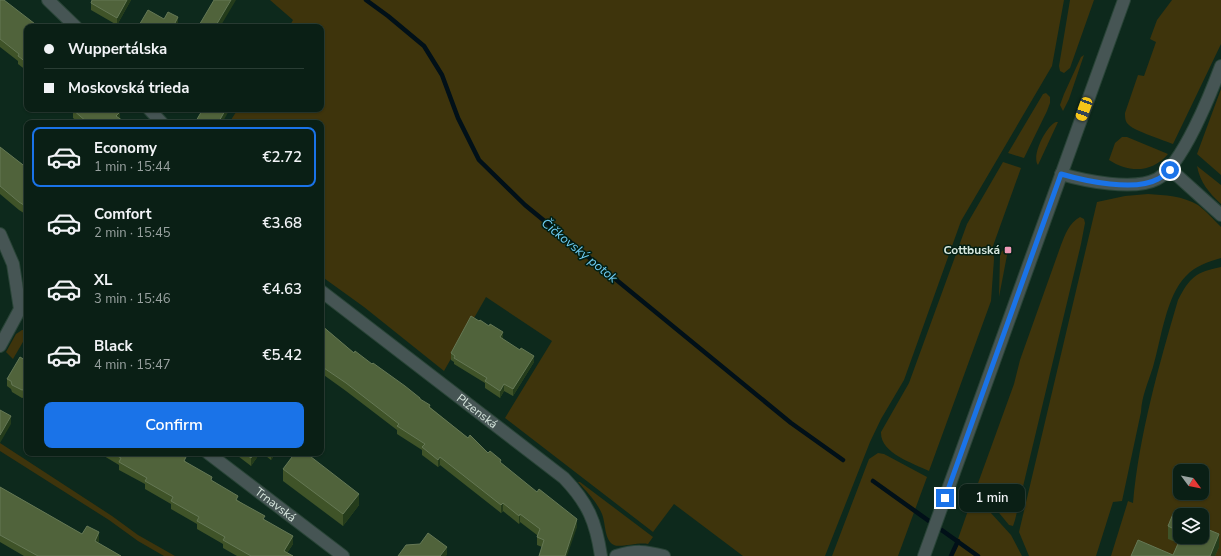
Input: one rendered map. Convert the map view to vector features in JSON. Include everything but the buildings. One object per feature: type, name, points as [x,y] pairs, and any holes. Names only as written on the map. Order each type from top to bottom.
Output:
[{"type":"street","points":[[48,0],[73,24]]},
{"type":"street","points":[[924,556],[1124,0]]},
{"type":"street","points":[[1061,174],[1096,182],[1134,185],[1151,182],[1158,179],[1170,170],[1186,144],[1221,66]]},
{"type":"street","points":[[152,112],[159,120]]},
{"type":"street","points":[[1170,170],[1221,215]]},
{"type":"street","points":[[0,234],[13,264],[24,312],[0,346]]},
{"type":"street","name":"Plzenská","points":[[324,293],[564,478],[586,505],[593,519],[601,556]]},
{"type":"street","name":"Trnavská","points":[[212,456],[343,556]]},
{"type":"street","points":[[616,556],[628,552],[646,551],[664,556]]},
{"type":"shaded area","points":[[270,0],[1064,0],[1052,66],[961,221],[904,380],[881,419],[870,442],[825,556],[743,556],[674,504],[653,532],[505,418],[552,341],[486,297],[444,371],[364,307],[324,278],[324,120],[231,120],[236,112],[324,112],[324,24],[291,24],[293,20]]},
{"type":"shaded area","points":[[1070,0],[1094,0],[1070,68],[1064,73],[1060,71],[1059,66]]},
{"type":"shaded area","points":[[1172,0],[1221,0],[1221,44],[1173,144],[1143,133],[1132,127],[1127,122],[1125,115],[1138,75],[1144,76],[1156,42],[1150,39],[1157,20]]},
{"type":"shaded area","points":[[1084,55],[1069,99],[1063,111],[1060,105],[1064,94],[1081,57]]},
{"type":"shaded area","points":[[1221,89],[1221,175],[1197,154]]},
{"type":"shaded area","points":[[1046,93],[1050,97],[1050,103],[1024,158],[1008,153],[1043,94]]},
{"type":"shaded area","points":[[1058,122],[1038,165],[1036,155],[1038,148],[1048,129]]},
{"type":"shaded area","points":[[1122,137],[1127,137],[1168,154],[1155,165],[1148,168],[1132,169],[1124,167],[1109,160],[1115,143]]},
{"type":"shaded area","points":[[1003,162],[1021,168],[993,246],[994,259],[991,301],[929,471],[907,461],[892,451],[886,446],[882,439],[881,432],[909,383],[967,224]]},
{"type":"shaded area","points":[[1197,166],[1221,185],[1221,204],[1206,187],[1200,177]]},
{"type":"shaded area","points":[[1148,194],[1180,198],[1198,205],[1204,210],[1221,227],[1221,258],[1202,265],[1186,276],[1179,285],[1169,306],[1144,395],[1122,501],[1113,502],[1096,556],[1029,556],[1019,532],[1097,202],[1125,196]]},
{"type":"shaded area","points":[[1080,217],[1084,219],[1085,223],[1081,244],[1013,526],[1009,525],[995,508],[973,497],[1014,384],[1020,360],[1061,245],[1070,226]]},
{"type":"shaded area","points":[[1006,249],[1008,250],[999,297],[1000,255],[1002,251]]},
{"type":"shaded area","points":[[1221,267],[1221,556],[1111,556],[1128,501],[1133,503],[1145,426],[1157,375],[1178,300],[1190,281],[1205,271]]},
{"type":"shaded area","points":[[24,330],[24,340],[13,359],[6,352],[16,334]]},
{"type":"shaded area","points":[[0,443],[112,516],[138,535],[175,556],[164,556],[138,541],[109,520],[0,451]]},
{"type":"shaded area","points":[[878,453],[884,454],[927,477],[898,556],[832,556],[869,459]]},
{"type":"shaded area","points":[[578,482],[653,537],[648,544],[617,546],[611,543],[607,536],[600,510],[592,497]]},
{"type":"shaded area","points":[[971,502],[990,512],[1011,535],[1022,556],[952,556]]},
{"type":"waterway","name":"Čičkovský potok","points":[[366,0],[424,46],[442,75],[458,118],[479,160],[525,205],[791,423],[843,460]]},
{"type":"waterway","name":"Čičkovský potok","points":[[873,481],[978,556]]},
{"type":"waterway","points":[[951,556],[958,541]]},
{"type":"place","name":"Cottbuská","points":[[1008,250]]},
{"type":"route","points":[[945,498],[1061,174],[1096,182],[1134,185],[1151,182],[1158,179],[1170,170]]}]
